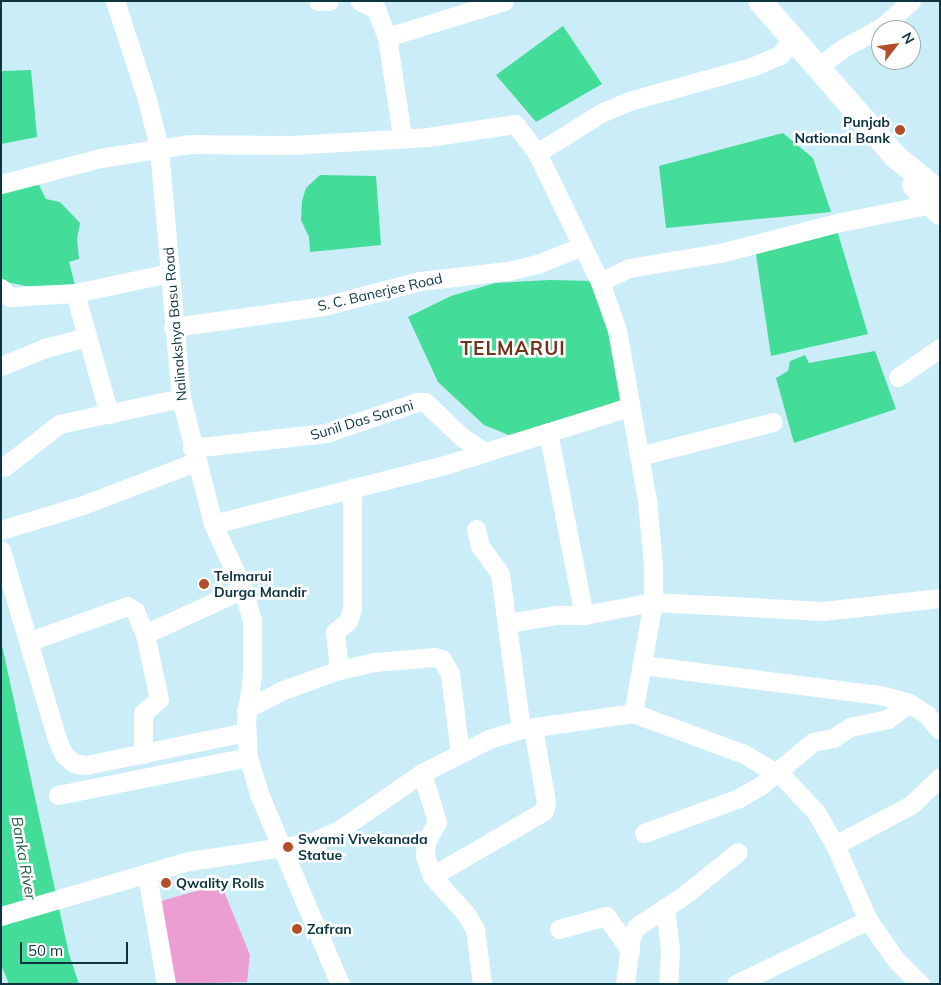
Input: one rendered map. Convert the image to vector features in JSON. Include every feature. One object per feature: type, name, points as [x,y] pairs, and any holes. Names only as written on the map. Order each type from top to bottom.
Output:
[{"type":"main road","points":[[760,1],[937,203]]},
{"type":"street","name":"Nalinakshya Basu Road","points":[[115,1],[147,98],[159,148],[166,193],[173,327],[180,398],[213,524],[243,589],[252,620],[253,648],[246,709],[248,756],[281,847],[340,984]]},
{"type":"street","points":[[318,1],[329,1]]},
{"type":"street","points":[[360,1],[376,9],[387,37],[402,136]]},
{"type":"street","points":[[387,37],[504,1]]},
{"type":"street","points":[[818,67],[843,48],[882,28],[911,1]]},
{"type":"street","points":[[537,152],[629,101],[754,66],[780,54],[793,40]]},
{"type":"street","points":[[1,184],[100,158],[159,148],[220,142],[291,145],[402,136],[428,137],[515,124],[537,152],[600,282],[617,330],[647,501],[653,602],[633,713]]},
{"type":"street","points":[[600,282],[629,268],[720,253],[841,222],[937,203]]},
{"type":"street","name":"S. C. Banerjee Road","points":[[173,327],[324,306],[420,281],[507,271],[537,264],[583,246]]},
{"type":"street","points":[[1,288],[9,297],[75,293],[170,274]]},
{"type":"street","points":[[75,293],[109,414]]},
{"type":"street","points":[[1,366],[45,348],[87,337]]},
{"type":"street","points":[[898,377],[940,348]]},
{"type":"street","points":[[4,467],[59,424],[74,418],[109,414],[180,398]]},
{"type":"street","name":"Sunil Das Sarani","points":[[194,455],[326,433],[416,402],[425,402],[463,438],[483,451]]},
{"type":"street","points":[[213,524],[445,465],[483,451],[629,407]]},
{"type":"street","points":[[640,456],[773,422]]},
{"type":"street","points":[[548,432],[584,615]]},
{"type":"street","points":[[1,530],[83,505],[194,455]]},
{"type":"street","points":[[339,670],[335,632],[351,616],[352,609],[352,488]]},
{"type":"street","points":[[432,876],[544,811],[546,802],[527,729],[500,574],[480,546],[476,529]]},
{"type":"street","points":[[1,550],[63,753],[73,763],[86,765],[246,732]]},
{"type":"street","points":[[145,634],[243,589]]},
{"type":"street","points":[[509,623],[556,615],[584,615],[653,602],[823,611],[940,598]]},
{"type":"street","points":[[30,641],[127,606],[135,611],[145,634],[159,699],[143,713],[143,754]]},
{"type":"street","points":[[246,709],[282,690],[339,670],[374,662],[442,659],[450,674],[460,753]]},
{"type":"street","points":[[642,665],[880,694],[909,703],[926,714],[940,730]]},
{"type":"street","points":[[644,833],[739,798],[777,773],[813,742],[833,738],[850,727],[888,720],[909,703]]},
{"type":"street","points":[[1,916],[189,861],[310,843],[339,830],[422,773],[460,753],[527,729],[633,713],[742,753],[777,773],[816,812],[835,845],[868,920],[896,960],[920,984]]},
{"type":"street","points":[[58,795],[248,756]]},
{"type":"street","points":[[422,773],[436,812],[437,822],[426,842],[425,856],[432,876],[443,892],[466,914],[475,929],[482,984]]},
{"type":"street","points":[[835,845],[912,805],[940,777]]},
{"type":"street","points":[[625,984],[630,950],[636,927],[665,908],[738,852]]},
{"type":"street","points":[[147,874],[166,984]]},
{"type":"street","points":[[665,908],[670,950],[668,984]]},
{"type":"street","points":[[559,930],[606,916],[630,950]]},
{"type":"street","points":[[736,984],[868,920]]},
{"type":"shaded area","points":[[221,884],[250,955],[247,982],[169,984],[147,905]]},
{"type":"water","points":[[563,26],[602,84],[536,122],[496,75]]},
{"type":"water","points":[[31,70],[37,137],[1,144],[1,71]]},
{"type":"water","points":[[783,133],[813,158],[831,212],[666,228],[659,166]]},
{"type":"water","points":[[320,175],[376,176],[381,245],[310,252],[309,237],[301,220],[302,201],[306,188]]},
{"type":"water","points":[[39,185],[46,199],[60,202],[80,223],[77,239],[79,259],[69,262],[75,285],[26,286],[1,281],[1,191]]},
{"type":"water","points":[[836,227],[868,334],[771,356],[755,248]]},
{"type":"water","points":[[550,280],[592,281],[611,340],[621,401],[509,435],[484,425],[438,382],[408,317],[451,296],[495,283]]},
{"type":"water","points":[[875,351],[896,409],[794,443],[776,378],[788,371],[790,361],[805,355],[809,363]]},
{"type":"water","name":"Banka River","points":[[1,641],[69,954],[79,984],[9,984],[1,965]]},
{"type":"place","name":"Punjab National Bank","points":[[900,130]]},
{"type":"place","name":"Telmarui Durga Mandir","points":[[204,584]]},
{"type":"place","name":"Swami Vivekanada Statue","points":[[288,847]]},
{"type":"place","name":"Qwality Rolls","points":[[166,883]]},
{"type":"place","name":"Zafran","points":[[297,929]]},
{"type":"district","name":"TELMARUI","points":[[513,349]]}]
